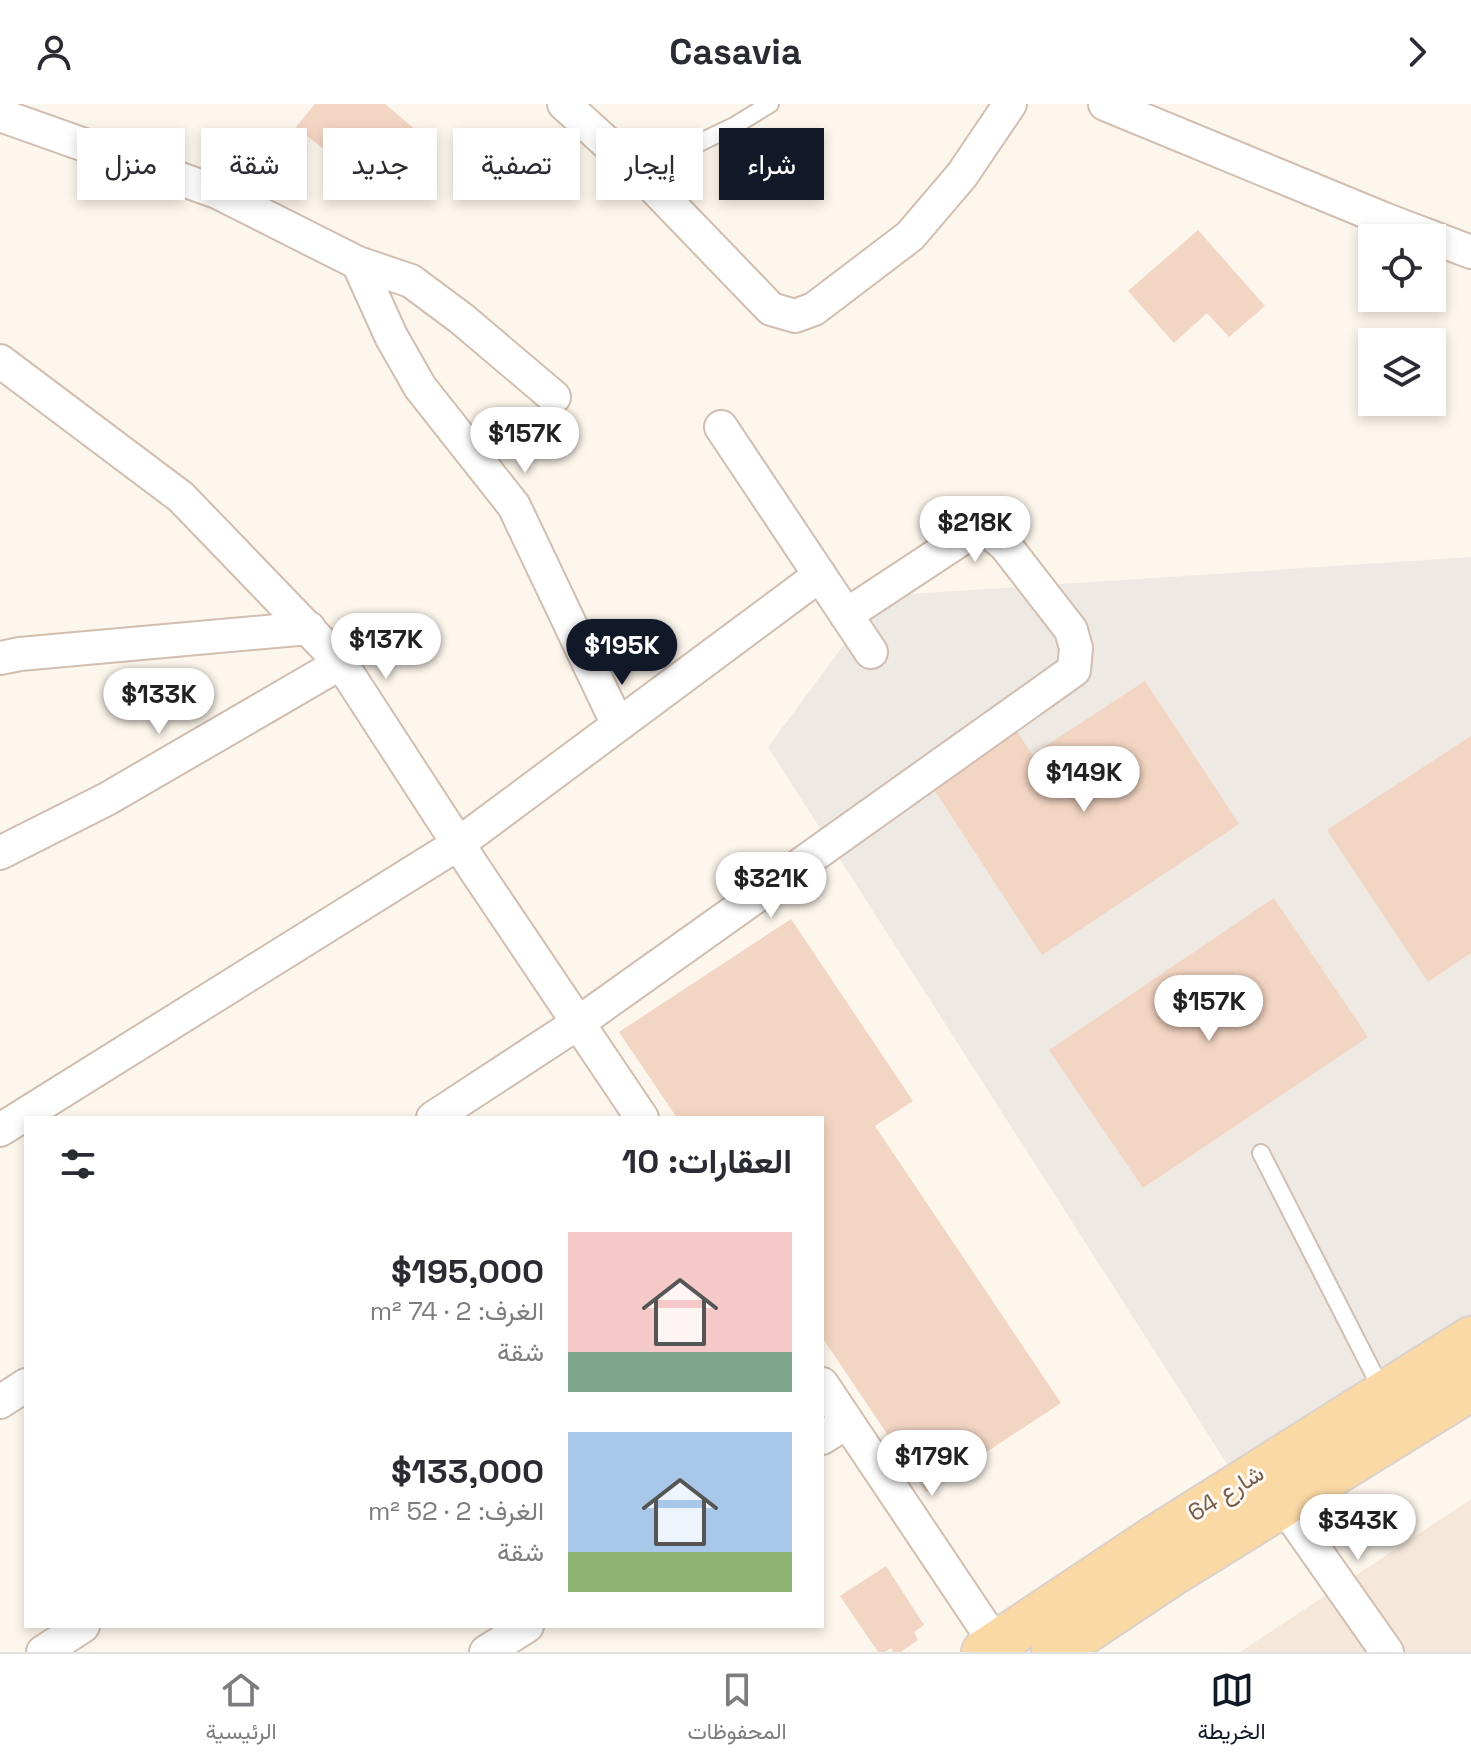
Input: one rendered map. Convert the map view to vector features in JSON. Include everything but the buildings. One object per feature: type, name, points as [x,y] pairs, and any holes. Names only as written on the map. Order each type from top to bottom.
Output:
[{"type":"main road","name":"شارع 64","points":[[990,1648],[1155,1538],[1471,1339]]},
{"type":"main road","name":"شارع 64","points":[[1054,1652],[1283,1504],[1471,1388]]},
{"type":"street","points":[[564,104],[596,133]]},
{"type":"street","points":[[666,200],[771,309],[795,316],[814,309],[910,236],[962,175],[1010,104]]},
{"type":"street","points":[[1105,104],[1471,252]]},
{"type":"street","points":[[0,115],[217,192],[358,263],[411,281],[462,319],[554,397]]},
{"type":"street","points":[[358,263],[391,336],[420,387],[514,506],[618,725]]},
{"type":"street","points":[[0,361],[181,497],[341,663],[641,1116]]},
{"type":"street","points":[[721,427],[871,652]]},
{"type":"street","points":[[436,1116],[578,1023],[1074,670],[1076,648],[1071,630],[1005,545],[989,532],[975,530],[846,615]]},
{"type":"street","points":[[0,1130],[458,844],[820,575]]},
{"type":"street","points":[[7,648],[309,628]]},
{"type":"street","points":[[0,853],[107,799],[341,663]]},
{"type":"street","points":[[0,1402],[24,1386]]},
{"type":"street","points":[[824,1391],[835,1430],[990,1648]]},
{"type":"street","points":[[1283,1504],[1387,1652]]},
{"type":"street","points":[[43,1652],[80,1628]]},
{"type":"street","points":[[486,1652],[524,1628]]},
{"type":"lane","points":[[703,141],[770,104]]},
{"type":"lane","points":[[1261,1153],[1383,1394]]},
{"type":"shaded area","points":[[1471,557],[1471,1344],[1236,1478],[768,747],[880,596]]},
{"type":"shaded area","points":[[1471,1499],[1471,1652],[1240,1652]]}]
